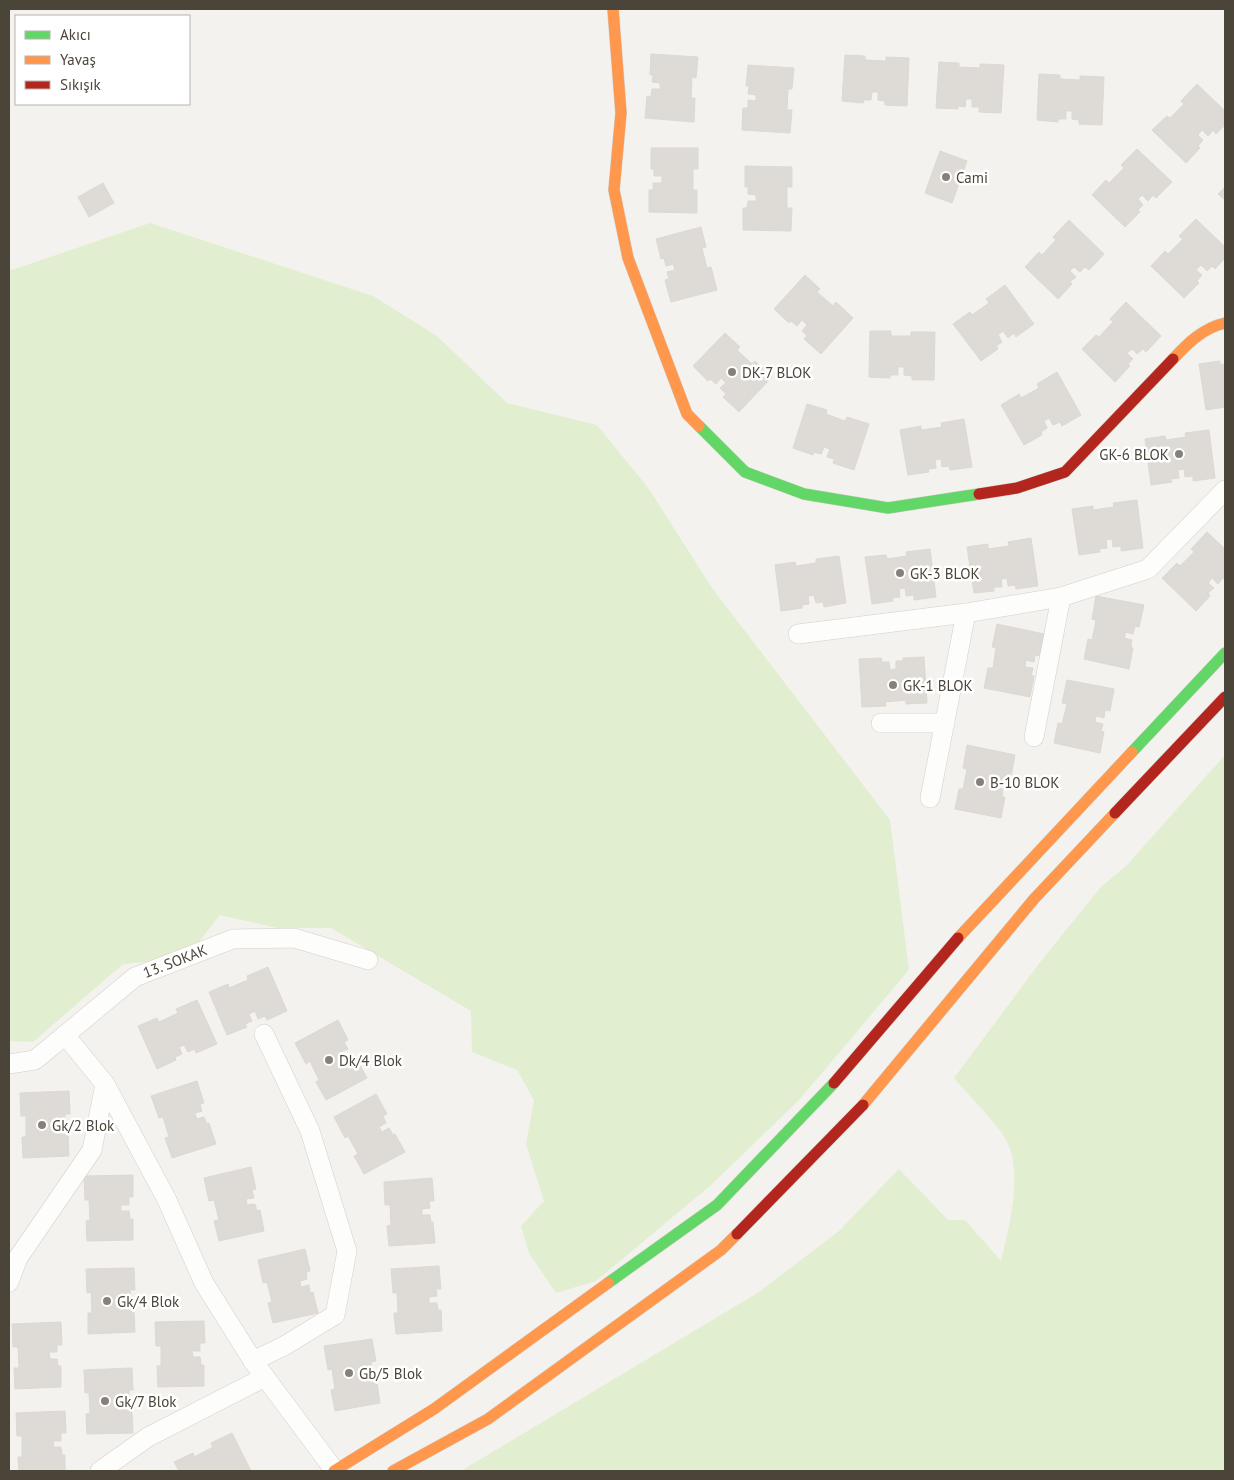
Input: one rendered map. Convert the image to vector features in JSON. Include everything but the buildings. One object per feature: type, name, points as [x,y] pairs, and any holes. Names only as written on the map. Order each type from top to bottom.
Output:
[{"type":"street","points":[[613,9],[621,113],[614,190],[628,258],[687,414],[745,472],[804,494],[888,508],[1017,488],[1065,472],[1118,419],[1187,344],[1211,326],[1225,323]]},
{"type":"street","points":[[798,634],[966,613],[1061,597],[1148,569],[1225,490]]},
{"type":"street","points":[[1034,737],[1061,597]]},
{"type":"street","points":[[930,798],[966,613]]},
{"type":"street","points":[[65,1035],[105,1084],[167,1200],[204,1283],[253,1361],[334,1471],[434,1409],[717,1205],[833,1084],[977,917],[1225,653]]},
{"type":"street","points":[[393,1471],[488,1419],[721,1250],[854,1115],[1034,898],[1225,697]]},
{"type":"street","points":[[881,723],[945,723]]},
{"type":"street","name":"13. SOKAK","points":[[9,1064],[35,1060],[134,977],[233,939],[294,938],[368,960]]},
{"type":"street","points":[[253,1361],[284,1346],[335,1314],[347,1251],[310,1131],[264,1034]]},
{"type":"street","points":[[9,1282],[18,1258],[92,1150],[105,1084]]},
{"type":"street","points":[[100,1471],[148,1437],[265,1377]]},
{"type":"green space","points":[[150,223],[373,296],[437,336],[507,403],[597,425],[649,489],[712,588],[890,820],[909,970],[799,1100],[711,1185],[596,1281],[556,1293],[529,1253],[521,1226],[544,1201],[526,1144],[534,1100],[517,1070],[472,1052],[471,1011],[331,928],[277,928],[220,915],[186,958],[123,964],[33,1042],[9,1041],[9,271]]},
{"type":"green space","points":[[1225,755],[1225,1471],[461,1471],[759,1292],[839,1231],[899,1169],[948,1220],[965,1220],[1001,1261],[1013,1200],[1014,1167],[1011,1153],[1006,1140],[996,1125],[954,1078],[1041,961],[1101,887],[1127,865]]},
{"type":"traffic: fast","points":[[699,426],[745,472],[804,494],[888,508],[979,494]]},
{"type":"traffic: fast","points":[[1132,752],[1225,653]]},
{"type":"traffic: fast","points":[[608,1283],[717,1205],[834,1083]]},
{"type":"traffic: slow","points":[[613,9],[621,113],[614,190],[628,258],[687,414],[699,426]]},
{"type":"traffic: slow","points":[[1173,359],[1203,332],[1225,323]]},
{"type":"traffic: slow","points":[[958,938],[1132,752]]},
{"type":"traffic: slow","points":[[863,1105],[1034,899],[1115,813]]},
{"type":"traffic: slow","points":[[393,1471],[488,1419],[721,1250],[737,1234]]},
{"type":"traffic: slow","points":[[334,1471],[434,1409],[608,1283]]},
{"type":"traffic: jam","points":[[979,494],[1017,488],[1065,472],[1173,359]]},
{"type":"traffic: jam","points":[[1115,813],[1225,697]]},
{"type":"traffic: jam","points":[[834,1083],[958,938]]},
{"type":"traffic: jam","points":[[737,1234],[863,1105]]},
{"type":"place","name":"Cami","points":[[946,177]]},
{"type":"place","name":"DK-7 BLOK","points":[[732,372]]},
{"type":"place","name":"GK-6 BLOK","points":[[1179,454]]},
{"type":"place","name":"GK-3 BLOK","points":[[900,573]]},
{"type":"place","name":"GK-1 BLOK","points":[[893,685]]},
{"type":"place","name":"B-10 BLOK","points":[[980,782]]},
{"type":"place","name":"Dk/4 Blok","points":[[329,1060]]},
{"type":"place","name":"Gk/2 Blok","points":[[42,1125]]},
{"type":"place","name":"Gk/4 Blok","points":[[107,1301]]},
{"type":"place","name":"Gb/5 Blok","points":[[349,1373]]},
{"type":"place","name":"Gk/7 Blok","points":[[105,1401]]}]
